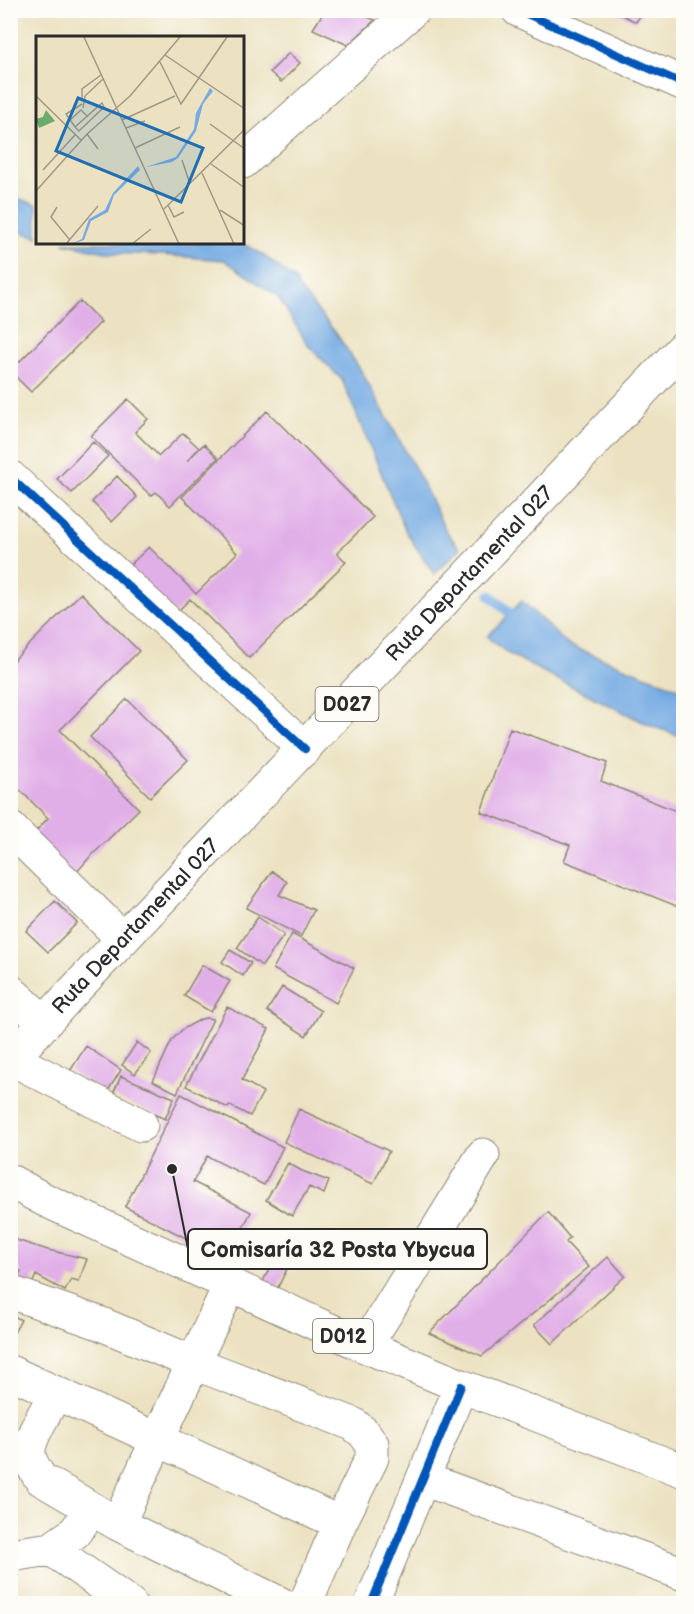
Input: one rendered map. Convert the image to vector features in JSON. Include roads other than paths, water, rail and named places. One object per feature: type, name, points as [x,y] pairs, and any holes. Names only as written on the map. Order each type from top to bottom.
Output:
[{"type":"main road","points":[[244,161],[413,10]]},
{"type":"main road","points":[[518,10],[684,84]]},
{"type":"main road","name":"Ruta Departamental 027","points":[[22,1041],[305,749],[684,347]]},
{"type":"main road","points":[[10,477],[305,749]]},
{"type":"main road","points":[[10,828],[123,939]]},
{"type":"main road","points":[[10,991],[22,1041],[141,1125]]},
{"type":"main road","points":[[364,1346],[483,1155]]},
{"type":"main road","name":"D012","points":[[10,1181],[45,1200],[364,1346],[461,1386],[684,1471]]},
{"type":"main road","points":[[11,1556],[51,1549],[74,1533],[105,1517],[158,1439],[230,1285]]},
{"type":"main road","points":[[10,1292],[99,1323],[194,1363],[353,1424],[364,1432],[372,1444],[372,1458],[340,1523],[305,1604]]},
{"type":"main road","points":[[10,1372],[340,1523]]},
{"type":"main road","points":[[371,1604],[461,1386]]},
{"type":"main road","points":[[56,1393],[30,1443],[29,1453],[33,1468],[41,1479],[105,1517],[281,1604]]},
{"type":"main road","points":[[423,1479],[684,1574]]},
{"type":"main road","points":[[51,1549],[130,1604]]},
{"type":"water","points":[[11,196],[36,205],[36,237],[11,229]]},
{"type":"water","points":[[68,244],[243,244],[262,254],[296,281],[298,287],[335,332],[360,369],[417,472],[446,531],[460,549],[434,574],[406,532],[342,380],[308,345],[278,297],[224,260],[111,253]]},
{"type":"water","points":[[522,601],[568,645],[683,690],[683,737],[651,726],[559,680],[509,654],[487,637]]},
{"type":"waterway","points":[[490,595],[521,623]]},
{"type":"place","name":"Comisaría 32 Posta Ybycua","points":[[172,1169]]}]
